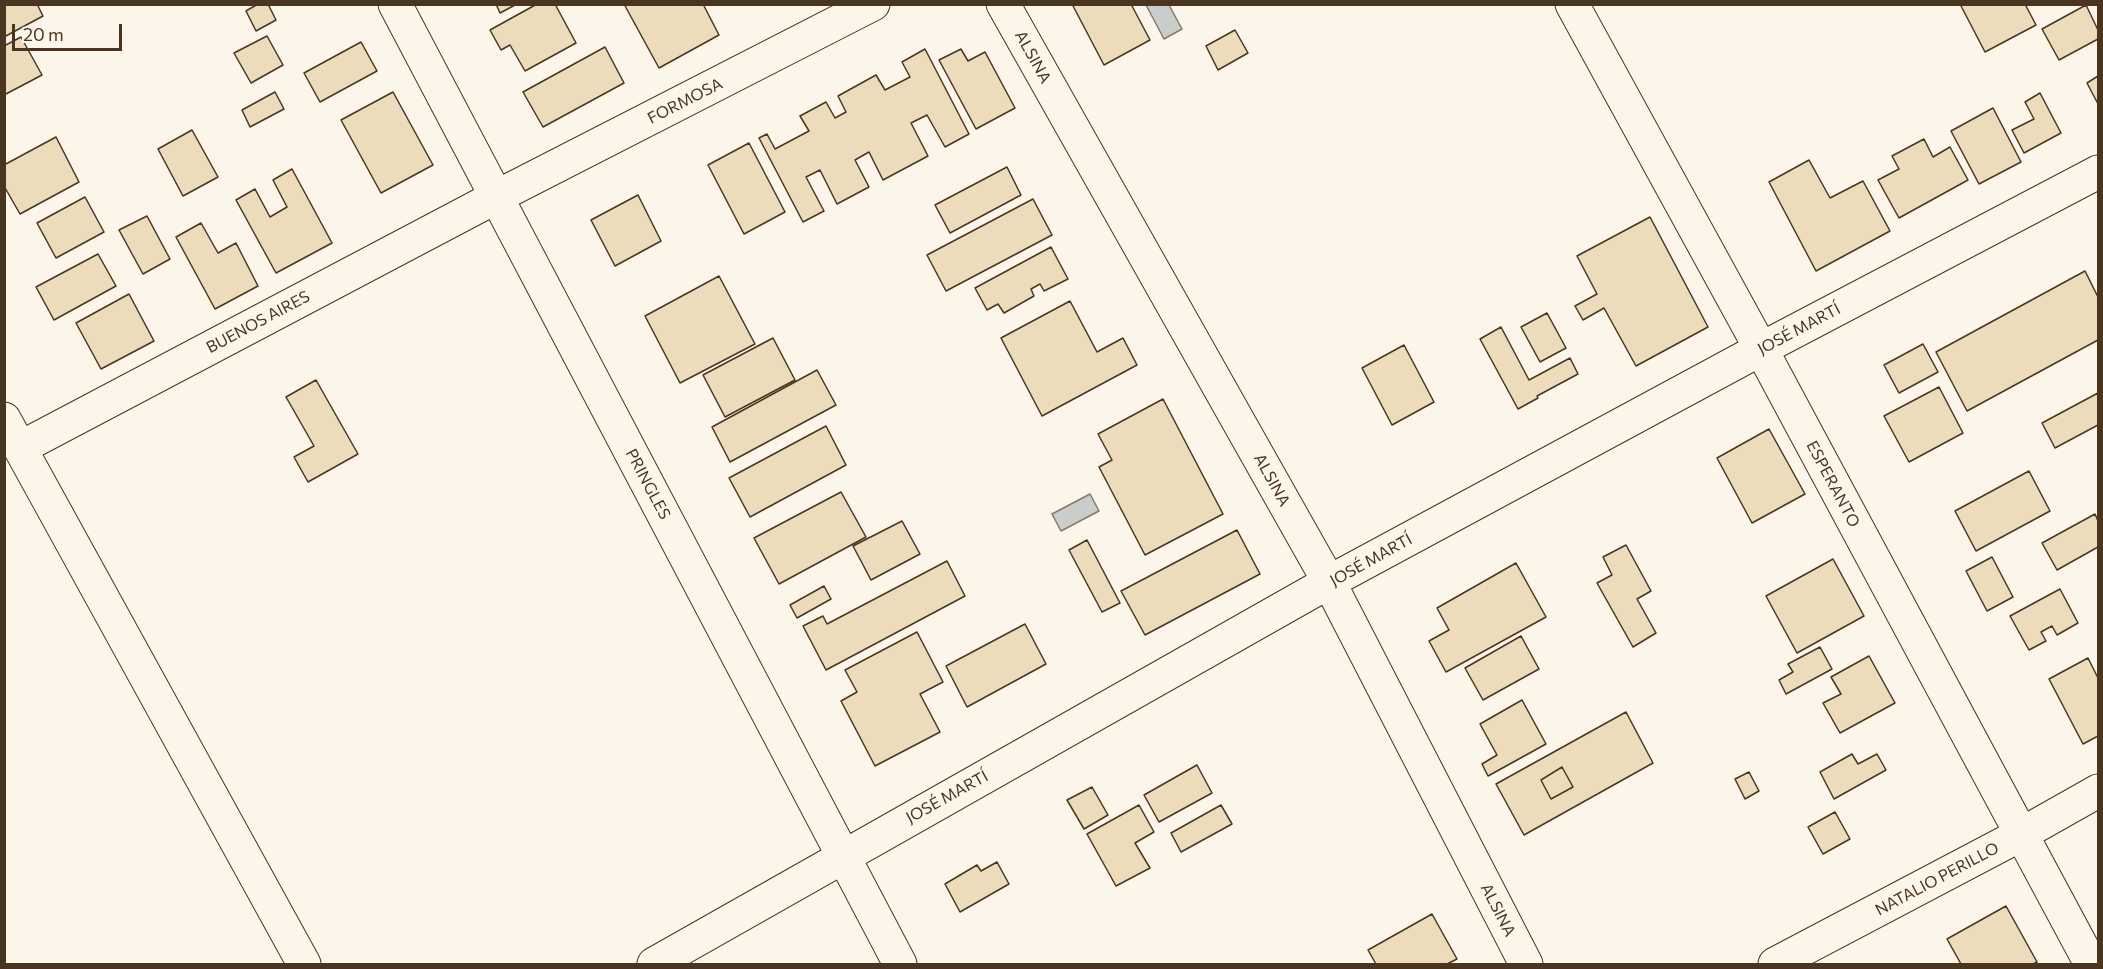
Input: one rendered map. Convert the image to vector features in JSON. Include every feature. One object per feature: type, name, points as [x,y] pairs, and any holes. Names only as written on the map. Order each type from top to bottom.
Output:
[{"type":"street","name":"PRINGLES","points":[[395,4],[900,964]]},
{"type":"street","name":"FORMOSA","points":[[496,197],[873,4]]},
{"type":"street","name":"ALSINA","points":[[1003,4],[1329,582],[1526,964]]},
{"type":"street","name":"ESPERANTO","points":[[1572,4],[1761,349],[2091,964]]},
{"type":"street","name":"JOSÉ MARTÍ","points":[[654,964],[1329,582],[1761,349],[2098,172]]},
{"type":"street","name":"BUENOS AIRES","points":[[20,448],[496,197]]},
{"type":"street","points":[[4,419],[304,964]]},
{"type":"street","name":"NATALIO PERILLO","points":[[1775,964],[2020,835],[2098,791]]},
{"type":"shaded area","points":[[1146,5],[1169,5],[1182,29],[1164,39]]},
{"type":"shaded area","points":[[1090,494],[1099,511],[1061,531],[1052,514]]},
{"type":"building","points":[[4,4],[37,4],[43,16],[4,37]]},
{"type":"building","points":[[258,4],[268,4],[276,20],[256,31],[246,11]]},
{"type":"building","points":[[496,4],[517,4],[500,13]]},
{"type":"building","points":[[537,4],[555,4],[576,43],[525,71],[510,45],[501,50],[490,30]]},
{"type":"building","points":[[624,4],[703,4],[719,35],[659,68]]},
{"type":"building","points":[[1072,4],[1131,4],[1150,40],[1104,65]]},
{"type":"building","points":[[1960,4],[2025,4],[2036,25],[1985,52]]},
{"type":"building","points":[[2086,5],[2098,30],[2098,39],[2059,60],[2042,29]]},
{"type":"building","points":[[1235,30],[1248,53],[1218,70],[1206,46]]},
{"type":"building","points":[[267,36],[283,65],[251,83],[234,53]]},
{"type":"building","points":[[21,37],[42,75],[4,95],[4,46]]},
{"type":"building","points":[[361,42],[377,71],[320,102],[304,73]]},
{"type":"building","points":[[605,47],[624,83],[543,127],[523,92]]},
{"type":"building","points":[[925,49],[969,134],[945,147],[927,115],[911,123],[928,156],[883,180],[869,152],[855,160],[869,187],[837,204],[820,170],[806,177],[824,211],[803,222],[759,138],[767,134],[775,149],[809,131],[800,116],[826,102],[835,118],[846,112],[838,96],[876,75],[885,90],[910,77],[902,62]]},
{"type":"building","points":[[961,49],[968,61],[985,52],[1015,108],[976,129],[939,60]]},
{"type":"building","points":[[2098,76],[2098,104],[2087,83]]},
{"type":"building","points":[[275,92],[284,109],[250,127],[242,110]]},
{"type":"building","points":[[393,92],[433,165],[381,193],[341,120]]},
{"type":"building","points":[[2040,93],[2061,133],[2024,153],[2012,130],[2034,119],[2025,102]]},
{"type":"building","points":[[1993,108],[2021,162],[1979,184],[1951,131]]},
{"type":"building","points":[[192,130],[218,177],[183,196],[158,149]]},
{"type":"building","points":[[56,137],[79,182],[20,214],[4,186],[4,165]]},
{"type":"building","points":[[1924,139],[1933,157],[1950,147],[1968,180],[1899,218],[1878,180],[1899,169],[1892,156]]},
{"type":"building","points":[[749,143],[785,212],[744,234],[708,165]]},
{"type":"building","points":[[1809,160],[1830,198],[1863,181],[1890,231],[1816,271],[1769,182]]},
{"type":"building","points":[[1007,167],[1021,195],[950,233],[935,205]]},
{"type":"building","points":[[292,169],[332,243],[276,273],[236,200],[255,189],[270,217],[287,207],[273,180]]},
{"type":"building","points":[[638,195],[661,241],[615,266],[591,220]]},
{"type":"building","points":[[85,197],[104,232],[56,258],[37,223]]},
{"type":"building","points":[[1033,199],[1052,235],[946,291],[927,255]]},
{"type":"building","points":[[147,216],[170,259],[143,274],[119,230]]},
{"type":"building","points":[[1650,217],[1708,327],[1636,366],[1604,308],[1583,320],[1575,306],[1597,294],[1577,256]]},
{"type":"building","points":[[201,223],[218,253],[236,243],[258,286],[215,309],[176,237]]},
{"type":"building","points":[[1051,247],[1068,279],[1044,291],[1040,284],[1031,289],[1034,296],[1004,313],[998,304],[987,310],[975,288]]},
{"type":"building","points":[[98,254],[116,286],[54,320],[36,287]]},
{"type":"building","points":[[2085,271],[2098,297],[2098,340],[1967,411],[1936,352]]},
{"type":"building","points":[[719,276],[755,344],[680,383],[645,316]]},
{"type":"building","points":[[129,294],[154,341],[101,369],[76,323]]},
{"type":"building","points":[[1070,301],[1097,352],[1123,338],[1137,365],[1042,416],[1001,338]]},
{"type":"building","points":[[1547,313],[1566,348],[1540,362],[1521,327]]},
{"type":"building","points":[[1501,327],[1529,380],[1570,358],[1578,374],[1518,409],[1480,339]]},
{"type":"building","points":[[773,338],[795,380],[725,417],[703,375]]},
{"type":"building","points":[[1923,344],[1938,372],[1899,393],[1884,365]]},
{"type":"building","points":[[1404,345],[1434,402],[1392,425],[1362,368]]},
{"type":"building","points":[[817,370],[836,405],[730,462],[712,427]]},
{"type":"building","points":[[316,380],[358,454],[308,482],[294,457],[314,446],[286,397]]},
{"type":"building","points":[[1939,387],[1963,433],[1909,462],[1884,416]]},
{"type":"building","points":[[2098,393],[2098,425],[2055,448],[2042,423]]},
{"type":"building","points":[[1163,399],[1223,514],[1145,555],[1099,467],[1112,460],[1098,434]]},
{"type":"building","points":[[826,426],[846,465],[750,517],[729,478]]},
{"type":"building","points":[[1769,429],[1805,494],[1752,523],[1717,458]]},
{"type":"building","points":[[2029,471],[2050,511],[1976,551],[1955,511]]},
{"type":"building","points":[[841,492],[866,537],[779,584],[754,538]]},
{"type":"building","points":[[2095,514],[2098,521],[2098,547],[2057,570],[2042,543]]},
{"type":"building","points":[[902,521],[920,554],[871,580],[853,546]]},
{"type":"building","points":[[1237,530],[1260,574],[1145,635],[1121,591]]},
{"type":"building","points":[[1087,540],[1120,603],[1102,612],[1069,550]]},
{"type":"building","points":[[1626,545],[1651,591],[1637,599],[1656,633],[1633,647],[1597,583],[1612,575],[1603,557]]},
{"type":"building","points":[[1992,557],[2013,597],[1987,611],[1966,571]]},
{"type":"building","points":[[1833,559],[1864,616],[1797,653],[1766,596]]},
{"type":"building","points":[[947,561],[965,596],[826,670],[803,626],[823,616],[827,624]]},
{"type":"building","points":[[1516,563],[1546,617],[1446,672],[1429,641],[1449,630],[1437,608]]},
{"type":"building","points":[[824,586],[831,599],[797,618],[790,605]]},
{"type":"building","points":[[2060,589],[2078,623],[2057,635],[2052,626],[2041,632],[2046,641],[2029,650],[2010,616]]},
{"type":"building","points":[[1025,624],[1046,664],[967,707],[946,666]]},
{"type":"building","points":[[917,632],[943,682],[920,694],[940,732],[875,766],[841,701],[857,692],[845,670]]},
{"type":"building","points":[[1521,636],[1539,669],[1483,700],[1465,668]]},
{"type":"building","points":[[1820,647],[1832,669],[1786,694],[1779,680],[1793,672],[1788,664]]},
{"type":"building","points":[[1869,656],[1895,703],[1840,733],[1823,703],[1841,694],[1831,677]]},
{"type":"building","points":[[2088,658],[2098,678],[2098,736],[2083,744],[2049,679]]},
{"type":"building","points":[[1522,700],[1546,744],[1488,776],[1482,764],[1497,755],[1480,724]]},
{"type":"building","points":[[1626,712],[1653,763],[1524,835],[1496,784]],"holes":[[[1562,767],[1573,787],[1551,799],[1541,780]]]},
{"type":"building","points":[[1852,754],[1858,764],[1877,754],[1886,770],[1834,799],[1820,772]]},
{"type":"building","points":[[1197,765],[1212,793],[1159,822],[1144,795]]},
{"type":"building","points":[[1562,767],[1573,787],[1551,799],[1541,780]]},
{"type":"building","points":[[1749,772],[1759,791],[1745,799],[1735,779]]},
{"type":"building","points":[[1092,787],[1108,815],[1084,829],[1067,800]]},
{"type":"building","points":[[1139,805],[1154,832],[1135,843],[1150,868],[1116,886],[1087,834]]},
{"type":"building","points":[[1221,805],[1232,824],[1181,852],[1171,833]]},
{"type":"building","points":[[1835,812],[1850,839],[1823,854],[1808,827]]},
{"type":"building","points":[[997,862],[1009,884],[960,912],[945,884],[977,865],[981,871]]},
{"type":"building","points":[[2006,906],[2037,962],[2033,964],[1961,964],[1947,939]]},
{"type":"building","points":[[1432,914],[1457,959],[1447,964],[1376,964],[1368,950]]}]
